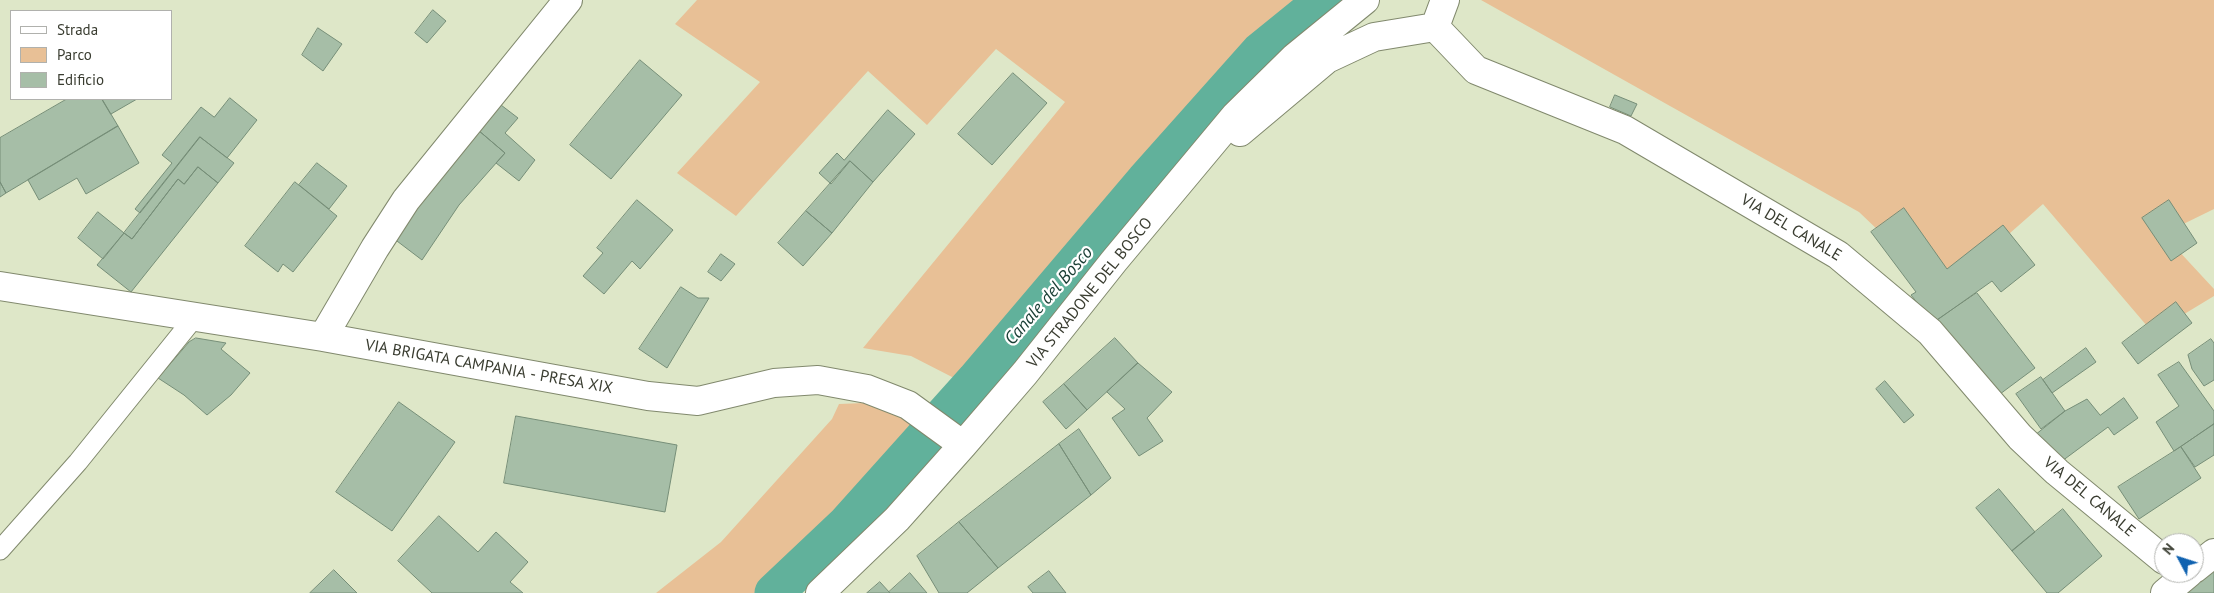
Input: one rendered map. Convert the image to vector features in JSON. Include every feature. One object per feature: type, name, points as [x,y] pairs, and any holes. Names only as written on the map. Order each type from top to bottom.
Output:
[{"type":"street","points":[[323,337],[375,248],[406,200],[568,0]]},
{"type":"street","name":"VIA STRADONE DEL BOSCO","points":[[820,593],[897,519],[963,445],[1025,373],[1114,261],[1235,116],[1295,57],[1365,0]]},
{"type":"street","points":[[1190,171],[1327,60],[1374,37],[1436,27],[1445,0]]},
{"type":"street","name":"VIA DEL CANALE","points":[[1436,27],[1476,70],[1625,130],[1838,255],[1930,332],[2020,437],[2057,472],[2154,552]]},
{"type":"street","name":"VIA BRIGATA CAMPANIA - PRESA XIX","points":[[0,286],[323,337],[648,396],[698,401],[774,383],[818,380],[867,389],[908,405],[963,445]]},
{"type":"street","points":[[2204,561],[2214,553]]},
{"type":"lane","points":[[0,550],[78,462],[194,318]]},
{"type":"green space","points":[[697,0],[1311,0],[1235,78],[977,394],[954,378],[911,356],[863,348],[1065,102],[996,49],[927,125],[868,71],[736,216],[677,173],[760,82],[675,24]]},
{"type":"green space","points":[[1481,0],[2214,0],[2214,209],[2163,234],[2214,289],[2214,296],[2153,333],[2043,204],[1943,292],[1859,212]]},
{"type":"green space","points":[[864,403],[893,408],[941,435],[895,485],[778,593],[656,593],[721,542],[832,419],[839,404]]},
{"type":"building","points":[[433,10],[446,21],[427,43],[415,33]]},
{"type":"building","points":[[318,28],[342,44],[323,71],[302,55]]},
{"type":"building","points":[[640,60],[682,95],[611,179],[570,145]]},
{"type":"building","points":[[1013,73],[1047,103],[992,165],[958,134]]},
{"type":"building","points":[[1615,95],[1637,104],[1631,116],[1610,107]]},
{"type":"building","points":[[230,98],[257,120],[227,158],[200,137],[140,213],[135,209],[172,163],[162,155],[201,107],[214,117]]},
{"type":"building","points":[[65,100],[103,100],[118,126],[6,193],[0,182],[0,138]]},
{"type":"building","points":[[103,100],[135,100],[111,114]]},
{"type":"building","points":[[501,105],[518,118],[505,133],[535,160],[519,181],[496,163],[505,153],[478,130]]},
{"type":"building","points":[[888,110],[915,134],[873,182],[850,161],[831,184],[819,173],[837,153],[844,160]]},
{"type":"building","points":[[118,126],[139,163],[86,194],[77,178],[39,200],[28,180]]},
{"type":"building","points":[[478,130],[505,153],[459,205],[422,260],[393,238]]},
{"type":"building","points":[[200,137],[234,163],[218,183],[198,167],[184,184],[178,179],[132,239],[124,233]]},
{"type":"building","points":[[850,161],[873,182],[832,233],[806,211]]},
{"type":"building","points":[[317,163],[347,186],[329,209],[299,185]]},
{"type":"building","points":[[198,167],[218,183],[131,292],[97,265],[124,233],[132,239],[178,179],[184,184]]},
{"type":"building","points":[[0,182],[6,193],[0,197]]},
{"type":"building","points":[[295,182],[337,216],[293,272],[283,264],[278,272],[245,246]]},
{"type":"building","points":[[637,200],[673,230],[640,269],[632,261],[604,294],[583,276],[603,253],[597,248]]},
{"type":"building","points":[[2169,200],[2197,243],[2171,261],[2142,218]]},
{"type":"building","points":[[1904,208],[1947,269],[2003,225],[2035,265],[2001,292],[1992,281],[1933,323],[1911,295],[1916,292],[1871,232]]},
{"type":"building","points":[[806,211],[832,233],[803,266],[778,243]]},
{"type":"building","points":[[98,212],[124,233],[103,259],[78,238]]},
{"type":"building","points":[[721,254],[735,264],[721,281],[708,272]]},
{"type":"building","points":[[681,287],[698,298],[709,298],[667,368],[639,349]]},
{"type":"building","points":[[1977,293],[2035,368],[1996,397],[1933,323]]},
{"type":"building","points":[[2176,302],[2192,323],[2138,364],[2122,343]]},
{"type":"building","points":[[196,338],[226,343],[221,349],[250,373],[231,395],[207,415],[184,395],[158,378],[189,342]]},
{"type":"building","points":[[1115,338],[1138,363],[1087,410],[1064,384]]},
{"type":"building","points":[[2211,339],[2214,343],[2214,380],[2204,386],[2192,369],[2188,355]]},
{"type":"building","points":[[2086,348],[2096,362],[2052,393],[2043,380]]},
{"type":"building","points":[[2179,362],[2214,411],[2214,424],[2174,451],[2156,422],[2179,406],[2158,375]]},
{"type":"building","points":[[1138,363],[1172,392],[1147,418],[1163,441],[1139,456],[1112,418],[1125,409],[1107,392]]},
{"type":"building","points":[[2041,377],[2065,411],[2041,429],[2016,394]]},
{"type":"building","points":[[1885,381],[1914,415],[1904,423],[1876,389]]},
{"type":"building","points":[[1064,384],[1087,410],[1066,429],[1043,402]]},
{"type":"building","points":[[2124,398],[2138,418],[2114,435],[2108,427],[2058,464],[2035,435],[2065,411],[2087,399],[2100,415]]},
{"type":"building","points":[[399,402],[455,442],[392,531],[336,492]]},
{"type":"building","points":[[516,416],[677,445],[665,512],[504,483]]},
{"type":"building","points":[[2214,424],[2214,455],[2195,467],[2181,447]]},
{"type":"building","points":[[1079,429],[1111,478],[1091,495],[1059,444]]},
{"type":"building","points":[[1059,444],[1091,495],[998,568],[959,522]]},
{"type":"building","points":[[2181,447],[2201,478],[2139,519],[2118,487]]},
{"type":"building","points":[[1999,489],[2035,532],[2012,551],[1976,508]]},
{"type":"building","points":[[2063,509],[2102,556],[2058,593],[2047,593],[2012,551]]},
{"type":"building","points":[[439,516],[478,552],[496,532],[528,562],[510,582],[523,593],[432,593],[398,561]]},
{"type":"building","points":[[959,522],[998,568],[967,593],[939,593],[917,556]]},
{"type":"building","points":[[2214,560],[2214,593],[2172,593],[2185,583],[2204,583],[2204,568]]},
{"type":"building","points":[[334,570],[357,593],[310,593]]},
{"type":"building","points":[[1049,571],[1066,593],[1033,593],[1028,587]]},
{"type":"building","points":[[910,573],[927,593],[889,592]]},
{"type":"building","points":[[880,582],[890,593],[867,593]]},
{"type":"waterway","name":"Canale del Bosco","points":[[774,593],[846,525],[976,380],[1145,181],[1260,52],[1324,0]]}]
